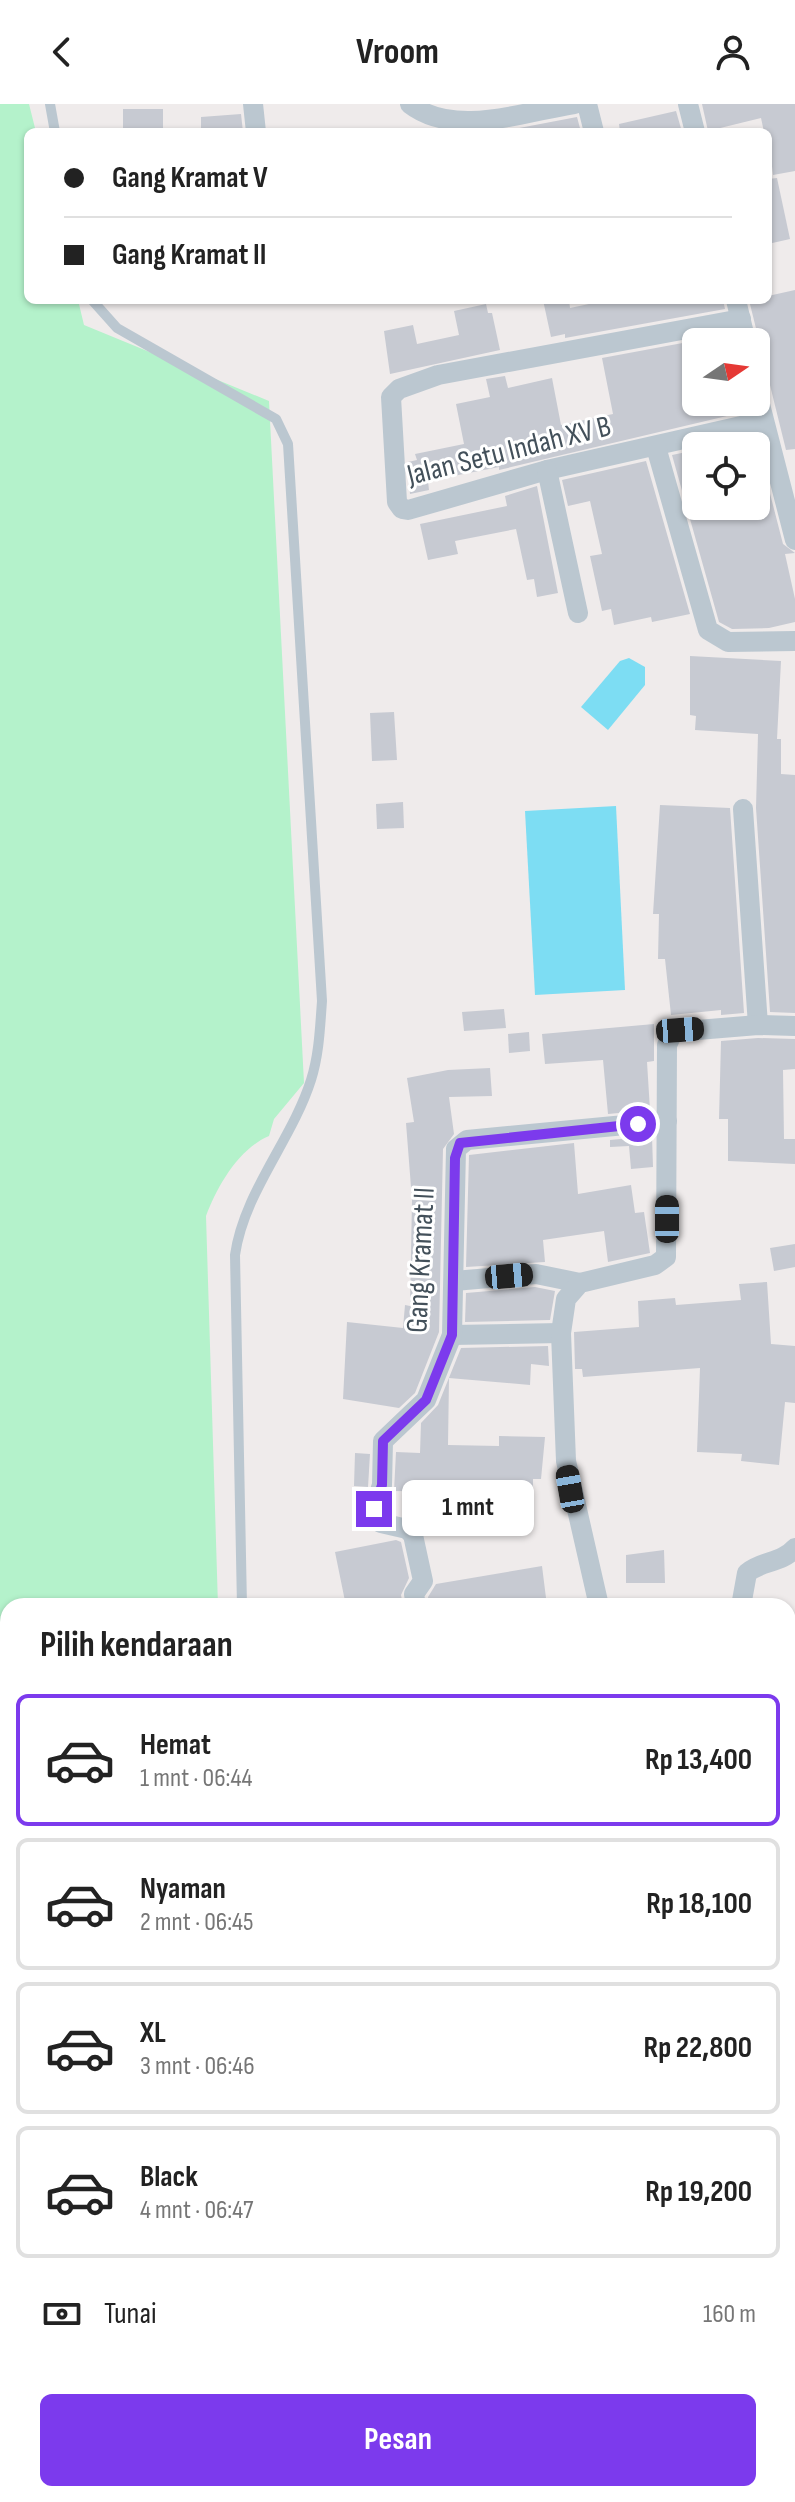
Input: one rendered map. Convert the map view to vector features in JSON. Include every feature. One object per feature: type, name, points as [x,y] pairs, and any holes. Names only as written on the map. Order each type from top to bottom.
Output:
[{"type":"street","points":[[253,104],[256,128]]},
{"type":"street","points":[[410,104],[428,116],[453,123],[496,124],[574,104]]},
{"type":"street","points":[[587,104],[593,128]]},
{"type":"street","points":[[688,104],[694,128]]},
{"type":"street","name":"Jalan Setu Indah XV B","points":[[738,310],[438,375],[410,384],[391,397],[397,502],[402,509],[547,470],[763,421]]},
{"type":"street","points":[[762,416],[794,532]]},
{"type":"street","points":[[656,447],[708,630],[728,642],[795,641]]},
{"type":"street","points":[[547,470],[578,613]]},
{"type":"street","points":[[743,809],[758,1025]]},
{"type":"street","points":[[454,1281],[536,1274],[580,1283],[655,1265],[666,1257],[667,1045],[673,1032],[758,1025],[795,1026]]},
{"type":"street","name":"Gang Kramat II","points":[[415,1598],[423,1581],[413,1535],[407,1529],[381,1523],[375,1514],[382,1485],[381,1451],[387,1434],[426,1400],[452,1335],[456,1149],[467,1140],[667,1121]]},
{"type":"street","points":[[580,1283],[568,1293],[561,1333],[566,1461],[597,1598]]},
{"type":"street","points":[[452,1335],[561,1333]]},
{"type":"street","points":[[742,1598],[747,1573],[765,1563],[780,1561],[795,1548]]},
{"type":"lane","points":[[50,104],[54,128]]},
{"type":"lane","points":[[96,304],[117,328],[276,419],[288,444],[322,1001],[317,1056],[310,1082],[243,1222],[235,1255],[242,1598]]},
{"type":"green space","points":[[0,104],[29,104],[35,128],[24,128],[24,304],[79,304],[84,325],[269,401],[304,1083],[274,1119],[269,1136],[238,1159],[216,1193],[206,1216],[218,1598],[0,1598]]},
{"type":"water","points":[[629,658],[645,667],[645,685],[608,730],[581,707],[620,661]]},
{"type":"water","points":[[616,806],[625,990],[535,995],[525,811]]},
{"type":"building","points":[[702,104],[795,104],[795,171],[773,175],[772,128],[763,128],[761,118],[707,128]]},
{"type":"building","points":[[123,109],[163,109],[163,128],[123,128]]},
{"type":"building","points":[[676,111],[681,128],[620,128],[619,124]]},
{"type":"building","points":[[241,114],[243,128],[201,128],[201,117]]},
{"type":"building","points":[[577,117],[580,128],[519,128]]},
{"type":"building","points":[[777,178],[790,239],[772,243],[772,179]]},
{"type":"building","points":[[795,290],[795,449],[786,450],[770,385],[770,328],[756,328],[750,304],[772,304],[772,295]]},
{"type":"building","points":[[486,304],[488,313],[492,313],[500,350],[390,374],[384,331],[413,325],[417,344],[459,335],[454,311]]},
{"type":"building","points":[[544,304],[570,304],[570,308],[589,304],[724,304],[725,309],[565,338],[565,334],[551,337]]},
{"type":"building","points":[[682,343],[682,416],[727,416],[499,470],[499,467],[428,481],[429,490],[410,494],[408,462],[417,460],[415,454],[464,444],[456,404],[490,397],[486,379],[505,376],[508,388],[552,378],[561,425],[613,414],[602,358]]},
{"type":"building","points":[[682,453],[682,491],[672,455]]},
{"type":"building","points":[[646,461],[690,614],[652,622],[651,617],[614,625],[611,609],[602,611],[590,556],[602,554],[590,501],[568,506],[562,480]]},
{"type":"building","points":[[537,486],[558,593],[537,597],[534,579],[527,580],[516,529],[455,541],[458,554],[428,560],[420,524],[507,506],[505,496]]},
{"type":"building","points":[[770,494],[783,544],[795,553],[785,554],[795,599],[795,622],[769,628],[732,629],[719,622],[690,520],[770,520]]},
{"type":"building","points":[[690,656],[781,661],[777,739],[781,739],[781,774],[795,775],[795,1013],[770,1012],[756,808],[758,734],[695,730],[696,716],[690,715]]},
{"type":"building","points":[[394,712],[397,760],[372,761],[370,713]]},
{"type":"building","points":[[403,802],[404,828],[377,829],[376,804]]},
{"type":"building","points":[[660,805],[730,808],[744,1013],[721,1015],[721,1010],[671,1015],[665,959],[658,959],[659,914],[653,914]]},
{"type":"building","points":[[504,1009],[506,1028],[464,1031],[462,1012]]},
{"type":"building","points":[[654,1024],[654,1061],[647,1062],[650,1110],[608,1114],[603,1060],[545,1064],[542,1034]]},
{"type":"building","points":[[529,1032],[530,1051],[509,1053],[508,1034]]},
{"type":"building","points":[[795,1039],[795,1069],[783,1070],[784,1139],[795,1139],[795,1164],[728,1161],[728,1119],[719,1119],[721,1041]]},
{"type":"building","points":[[490,1068],[492,1096],[449,1097],[454,1134],[443,1149],[439,1332],[415,1393],[399,1408],[343,1399],[347,1322],[403,1328],[405,1305],[410,1306],[412,1200],[406,1123],[414,1122],[407,1078],[448,1070]]},
{"type":"building","points":[[652,1136],[653,1167],[631,1169],[629,1146],[610,1147],[610,1140]]},
{"type":"building","points":[[574,1143],[578,1194],[631,1185],[635,1213],[644,1212],[650,1253],[608,1262],[604,1231],[543,1240],[545,1262],[466,1267],[469,1155]]},
{"type":"building","points":[[795,1244],[795,1267],[774,1271],[770,1248]]},
{"type":"building","points":[[767,1282],[771,1344],[795,1346],[795,1403],[785,1402],[779,1465],[741,1461],[742,1454],[697,1452],[700,1368],[583,1377],[582,1369],[575,1369],[574,1332],[639,1327],[638,1301],[675,1298],[676,1305],[741,1300],[739,1284]]},
{"type":"building","points":[[535,1287],[555,1291],[550,1320],[465,1322],[466,1293]]},
{"type":"building","points":[[548,1346],[549,1366],[531,1364],[530,1385],[449,1378],[448,1445],[499,1446],[499,1436],[545,1437],[541,1479],[533,1479],[533,1527],[457,1526],[457,1492],[394,1491],[396,1452],[420,1453],[421,1423],[438,1405],[461,1348]]},
{"type":"building","points":[[355,1453],[370,1454],[368,1487],[354,1486]]},
{"type":"building","points":[[396,1540],[401,1542],[409,1578],[402,1598],[344,1598],[335,1552]]},
{"type":"building","points":[[664,1550],[665,1583],[626,1583],[626,1555]]},
{"type":"building","points":[[542,1566],[546,1598],[428,1598],[436,1584]]},
{"type":"route","points":[[374,1509],[382,1485],[383,1441],[387,1434],[417,1412],[426,1400],[452,1335],[455,1158],[460,1143],[638,1124]]}]
